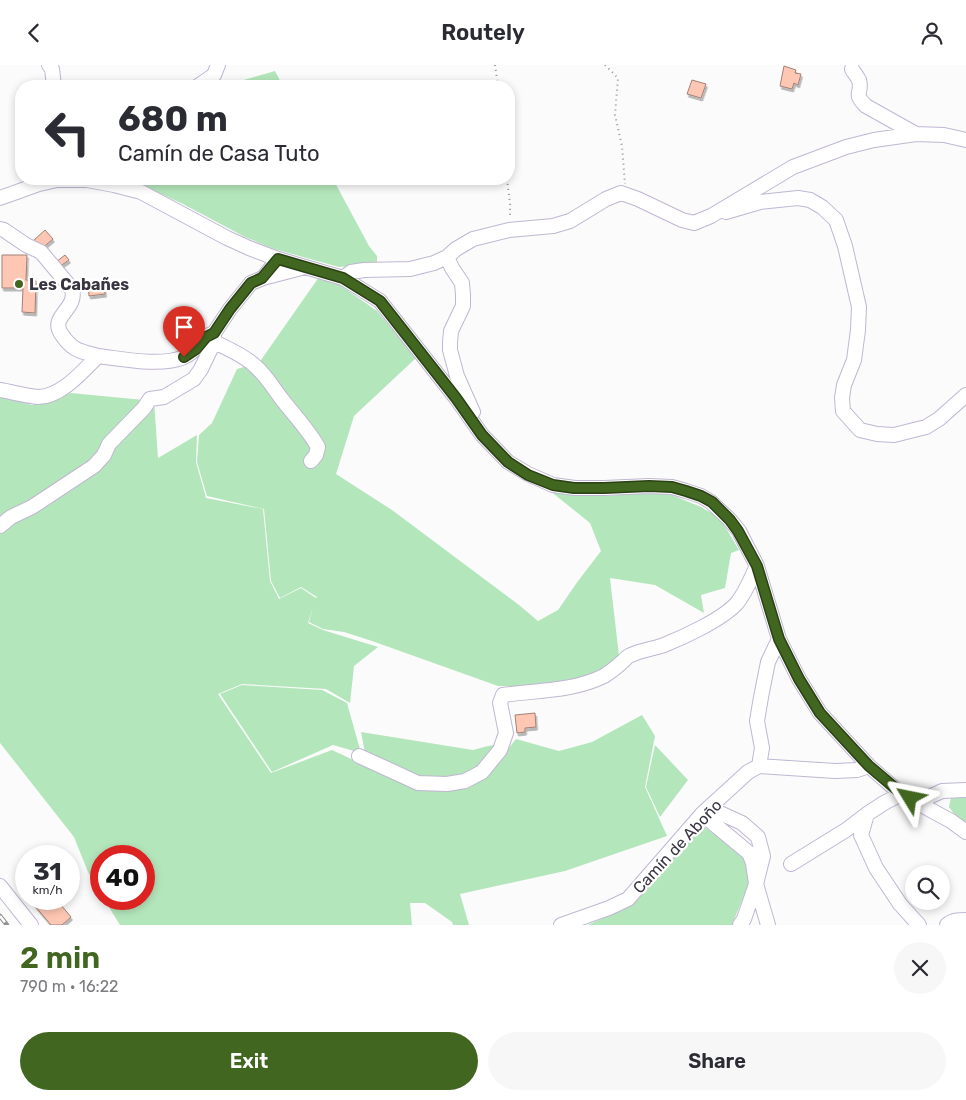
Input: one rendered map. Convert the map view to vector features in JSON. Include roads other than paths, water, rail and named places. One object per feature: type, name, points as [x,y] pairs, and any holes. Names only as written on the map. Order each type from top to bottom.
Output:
[{"type":"street","points":[[49,65],[52,69],[53,80]]},
{"type":"street","points":[[207,80],[214,75],[218,65]]},
{"type":"street","points":[[852,69],[860,86],[858,97],[860,100],[866,106],[916,134]]},
{"type":"street","points":[[343,278],[351,272],[410,269],[434,263],[447,257],[473,239],[509,230],[553,226],[570,221],[606,199],[621,193],[682,220],[694,223],[711,216],[793,167],[846,147],[874,140],[916,134],[944,135],[966,140]]},
{"type":"street","points":[[0,198],[29,185]]},
{"type":"street","points":[[114,185],[141,193],[249,248],[278,259],[343,278],[380,301],[456,398],[482,435],[508,462],[528,475],[553,485],[574,488],[672,487],[701,496],[712,502],[738,531],[757,566],[779,639],[799,679],[820,713],[869,766],[902,794],[951,821],[966,832]]},
{"type":"street","points":[[134,185],[141,193]]},
{"type":"street","points":[[711,216],[734,211],[760,202],[798,197],[810,200],[822,207],[836,220],[845,246],[859,307],[854,360],[844,385],[843,411],[860,430],[894,435],[926,427],[939,419],[966,395]]},
{"type":"street","points":[[0,229],[26,245],[42,252],[72,289],[72,301],[57,324],[59,331],[68,344],[76,350],[98,356],[152,362],[184,357],[196,349],[206,337],[214,337],[253,363],[266,377],[280,398],[308,431],[318,447],[316,455],[311,461]]},
{"type":"street","points":[[447,257],[462,283],[463,295],[463,305],[452,331],[450,350],[457,376],[472,409],[478,429]]},
{"type":"street","points":[[262,278],[278,259]]},
{"type":"street","points":[[0,526],[11,517],[32,507],[94,466],[104,455],[109,444],[144,408],[150,399],[164,397],[194,379],[201,369],[214,337],[230,309],[251,283],[262,278],[306,267]]},
{"type":"street","points":[[0,390],[40,397],[57,392],[98,356]]},
{"type":"street","points":[[359,756],[418,783],[447,784],[465,781],[482,772],[500,750],[506,733],[500,703],[502,695],[551,691],[579,685],[604,675],[629,655],[663,645],[707,624],[736,604],[757,566]]},
{"type":"street","points":[[779,639],[768,662],[757,721],[762,748],[759,766],[835,771],[858,770],[869,766]]},
{"type":"street","name":"Camín de Aboño","points":[[561,925],[609,908],[628,899],[706,811],[748,772],[759,766]]},
{"type":"street","points":[[918,802],[942,791],[966,790]]},
{"type":"street","points":[[791,864],[846,830],[884,803],[902,794]]},
{"type":"street","points":[[706,811],[749,853],[768,925]]},
{"type":"street","points":[[867,814],[861,835],[876,869],[900,903],[919,925]]},
{"type":"street","points":[[740,925],[744,919],[756,884]]},
{"type":"street","points":[[0,886],[31,925]]},
{"type":"street","points":[[947,925],[956,920],[966,920]]},
{"type":"railway","points":[[0,916],[7,925]]},
{"type":"place","name":"Les Cabañes","points":[[19,284]]}]
